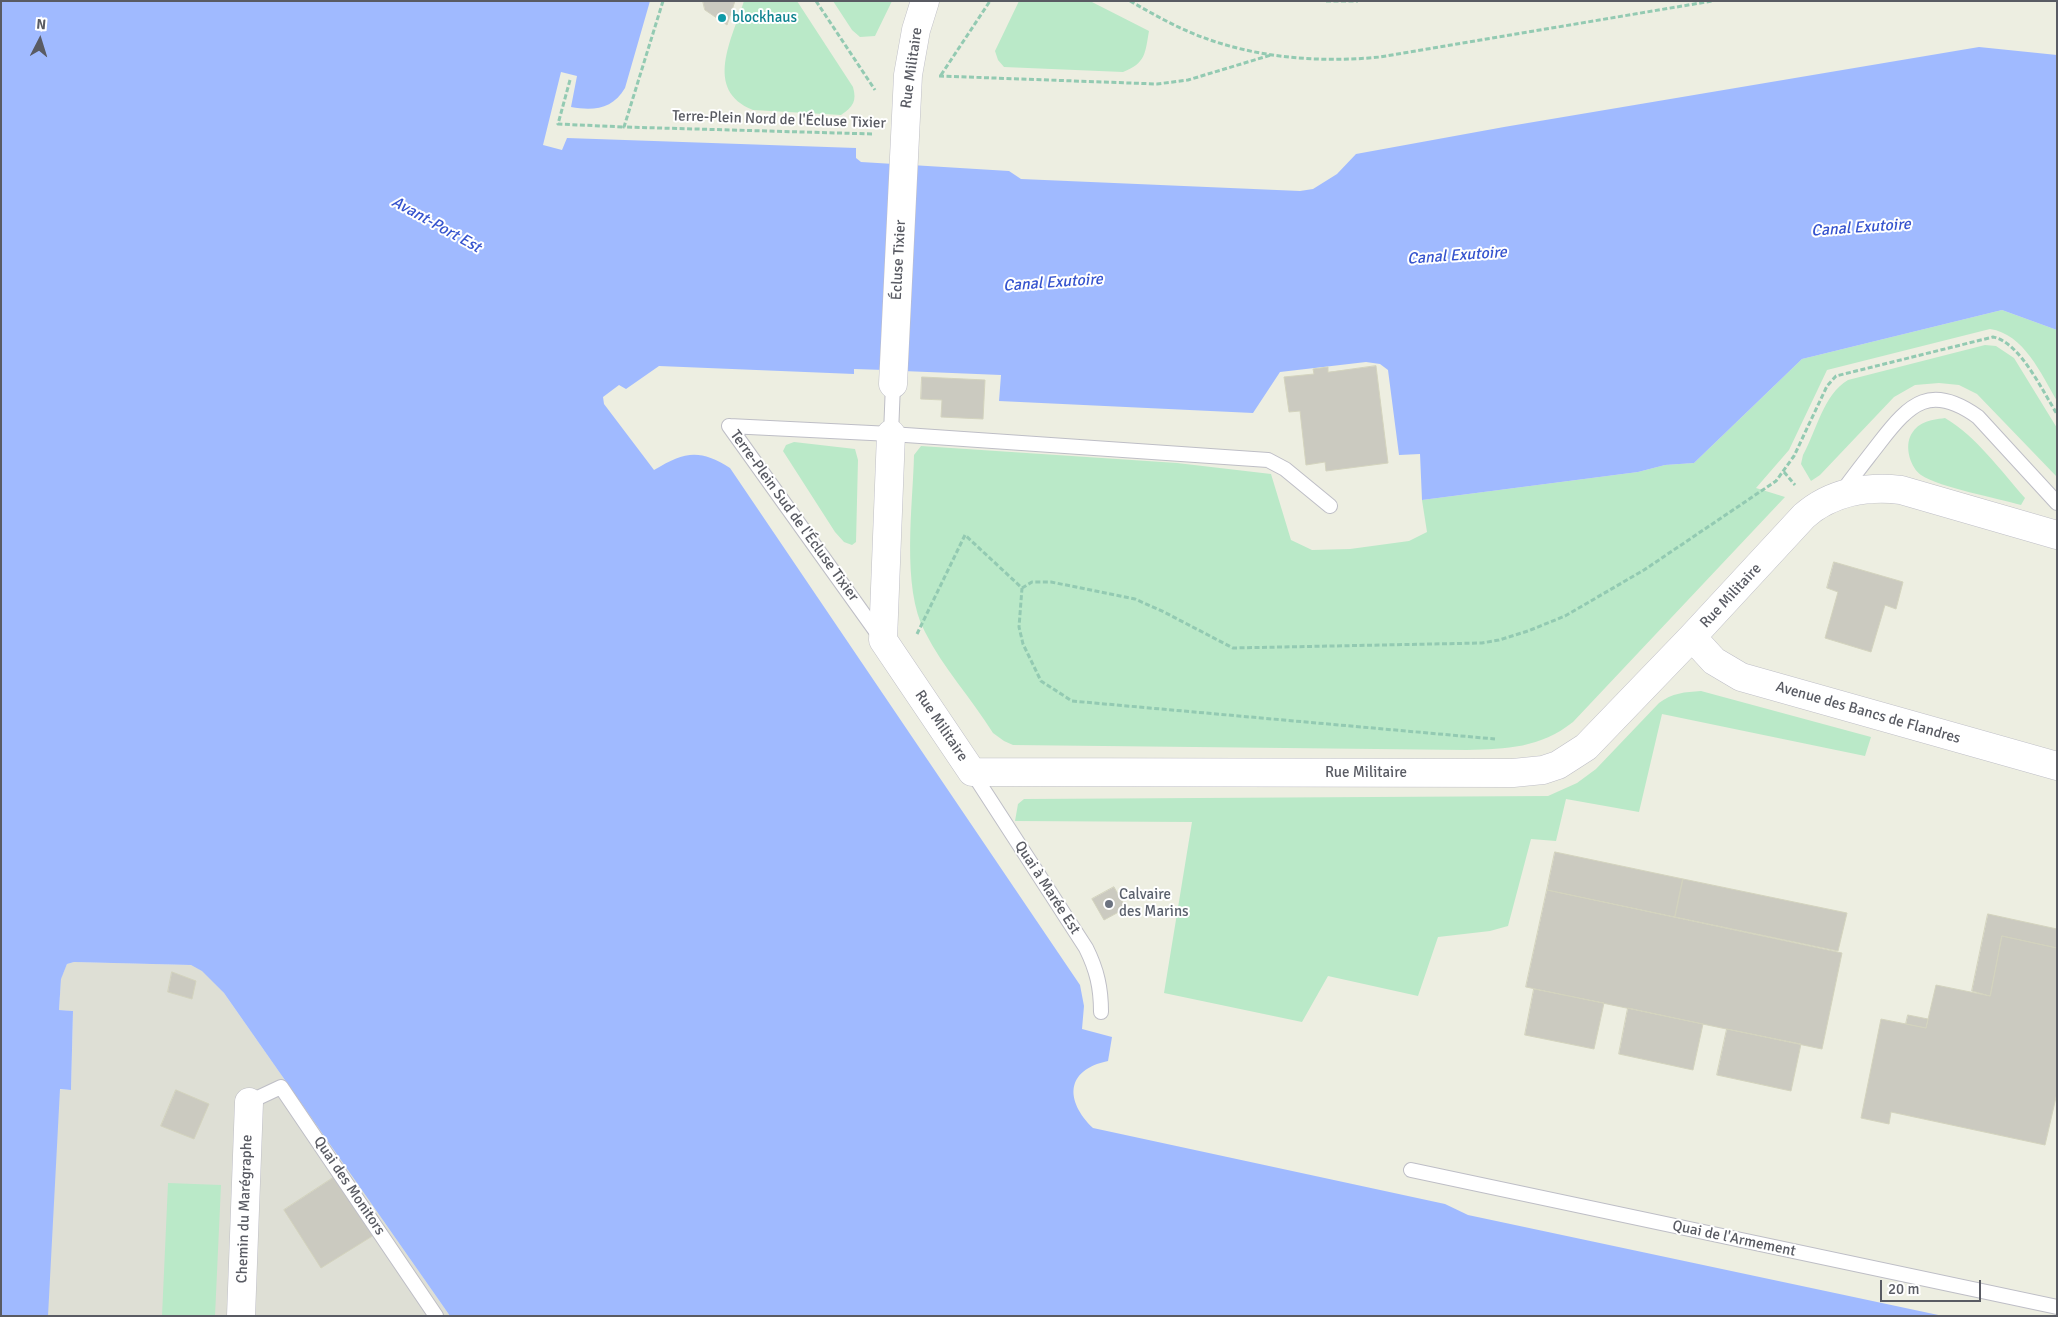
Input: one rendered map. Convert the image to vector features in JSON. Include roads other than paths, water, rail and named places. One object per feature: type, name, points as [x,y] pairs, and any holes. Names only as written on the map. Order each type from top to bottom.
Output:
[{"type":"street","name":"Rue Militaire","points":[[904,135],[908,75],[916,30],[925,1]]},
{"type":"street","name":"Écluse Tixier","points":[[893,384],[904,135]]},
{"type":"street","points":[[882,640],[891,434]]},
{"type":"street","name":"Rue Militaire","points":[[882,640],[972,772],[1513,773],[1543,770],[1558,765],[1586,747],[1692,637],[1804,516],[1825,500],[1875,488],[1902,490],[2057,535]]},
{"type":"street","name":"Avenue des Bancs de Flandres","points":[[1692,637],[1714,661],[1741,677],[2057,766]]},
{"type":"street","name":"Chemin du Marégraphe","points":[[241,1316],[249,1102]]},
{"type":"lane","points":[[893,384],[891,434],[1268,460],[1286,469],[1330,506]]},
{"type":"lane","points":[[1838,496],[1907,410],[1930,400],[1954,403],[1978,417],[2057,503]]},
{"type":"lane","name":"Terre-Plein Sud de l'Écluse Tixier","points":[[882,640],[729,426],[891,434]]},
{"type":"lane","name":"Quai à Marée Est","points":[[972,772],[1086,948],[1098,976],[1101,989],[1101,1012]]},
{"type":"lane","name":"Quai des Monitors","points":[[249,1102],[281,1087],[436,1316]]},
{"type":"lane","name":"Quai de l'Armement","points":[[1411,1170],[2057,1307]]},
{"type":"water","name":"Avant-Port Est","points":[[1,1],[650,1],[625,88],[620,95],[602,107],[587,109],[571,107],[577,76],[561,72],[543,145],[562,150],[567,138],[856,148],[856,158],[861,162],[894,164],[885,370],[854,369],[854,374],[659,366],[626,389],[619,385],[603,397],[604,404],[654,470],[674,459],[692,455],[709,457],[730,468],[1080,985],[1084,1006],[1082,1029],[1112,1037],[1108,1061],[1094,1065],[1084,1071],[1077,1079],[1074,1088],[1077,1107],[1093,1128],[1445,1204],[1468,1215],[1943,1316],[450,1316],[224,993],[202,971],[191,965],[74,962],[67,964],[61,979],[59,1010],[73,1011],[71,1090],[60,1089],[48,1316],[1,1316]]},
{"type":"water","name":"Canal Exutoire","points":[[1979,47],[2057,55],[2057,330],[2002,310],[1802,359],[1694,463],[1665,465],[1638,472],[1422,500],[1420,454],[1399,455],[1388,370],[1380,364],[1366,362],[1280,372],[1253,413],[999,401],[1001,375],[903,371],[911,165],[1009,171],[1021,179],[1300,191],[1313,189],[1337,174],[1356,154],[1504,127]]},
{"type":"place","name":"blockhaus","points":[[722,18]]},
{"type":"place","name":"Calvaire des Marins","points":[[1109,904]]}]
